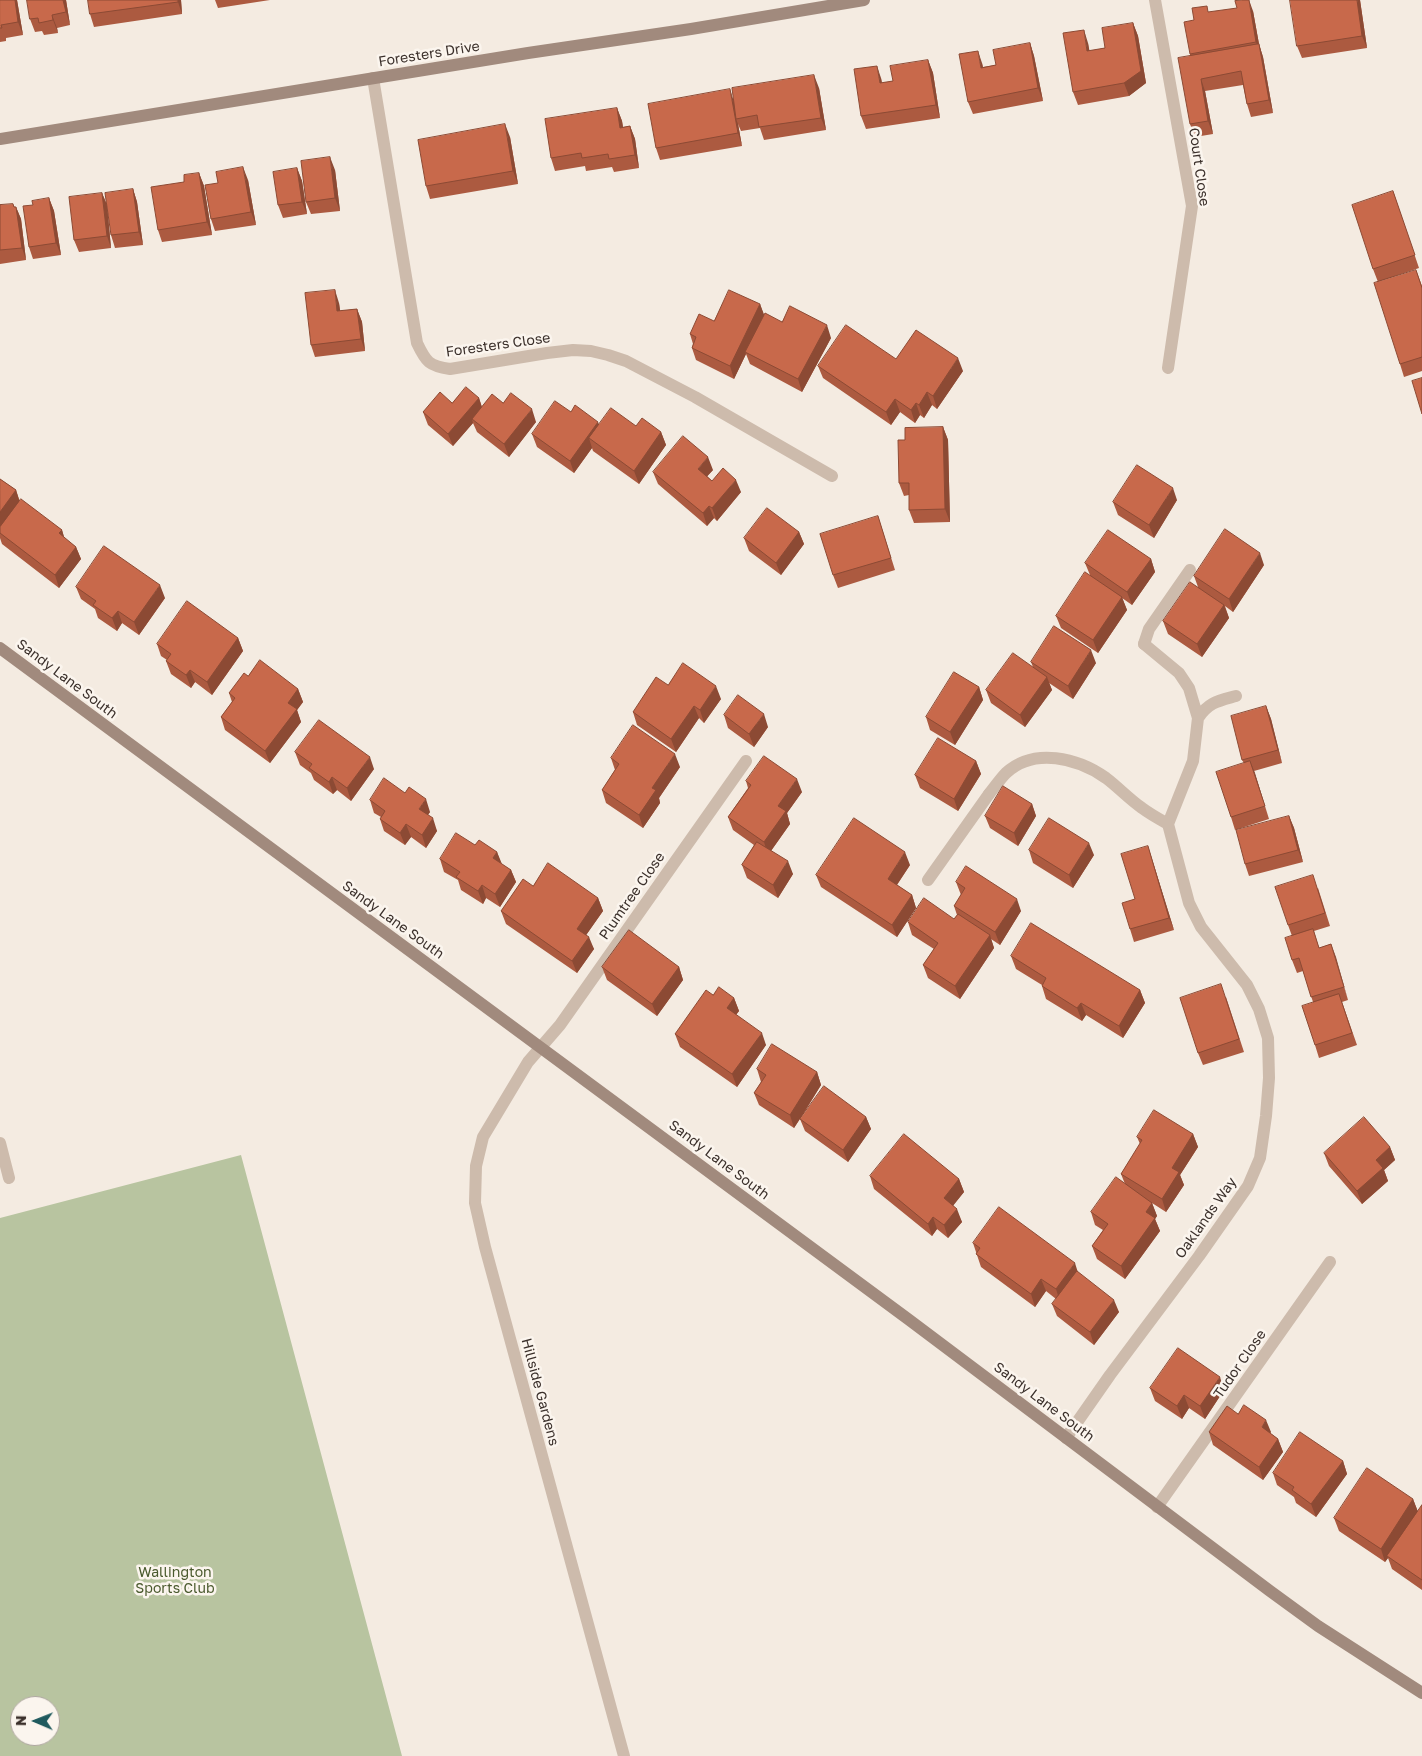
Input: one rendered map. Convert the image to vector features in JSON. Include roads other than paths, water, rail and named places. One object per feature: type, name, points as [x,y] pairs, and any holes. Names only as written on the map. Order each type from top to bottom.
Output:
[{"type":"street","name":"Foresters Drive","points":[[0,139],[528,53],[691,30],[864,0]]},
{"type":"street","name":"Court Close","points":[[1156,0],[1192,206],[1168,368]]},
{"type":"street","name":"Foresters Close","points":[[373,78],[417,344],[428,363],[450,369],[573,350],[591,351],[608,355],[626,361],[695,397],[832,476]]},
{"type":"street","points":[[928,880],[1006,773],[1021,763],[1039,758],[1056,758],[1080,764],[1105,778],[1143,810],[1168,824],[1193,761],[1198,718],[1189,688],[1179,673],[1144,644],[1149,629],[1190,570]]},
{"type":"street","name":"Sandy Lane South","points":[[0,648],[901,1313],[1318,1626],[1422,1693]]},
{"type":"street","points":[[1198,718],[1205,708],[1216,701],[1236,696]]},
{"type":"street","name":"Plumtree Close","points":[[540,1046],[560,1025],[746,761]]},
{"type":"street","name":"Oaklands Way","points":[[1066,1438],[1243,1194],[1260,1158],[1269,1078],[1268,1038],[1260,1009],[1247,986],[1200,927],[1189,903],[1168,824]]},
{"type":"street","name":"Hillside Gardens","points":[[540,1046],[528,1062],[483,1137],[476,1166],[475,1202],[484,1247],[624,1756]]},
{"type":"street","points":[[0,1143],[9,1178]]},
{"type":"street","name":"Tudor Close","points":[[1158,1507],[1330,1262]]},
{"type":"park label","name":"Wallington Sports Club","points":[[175,1582]]}]
